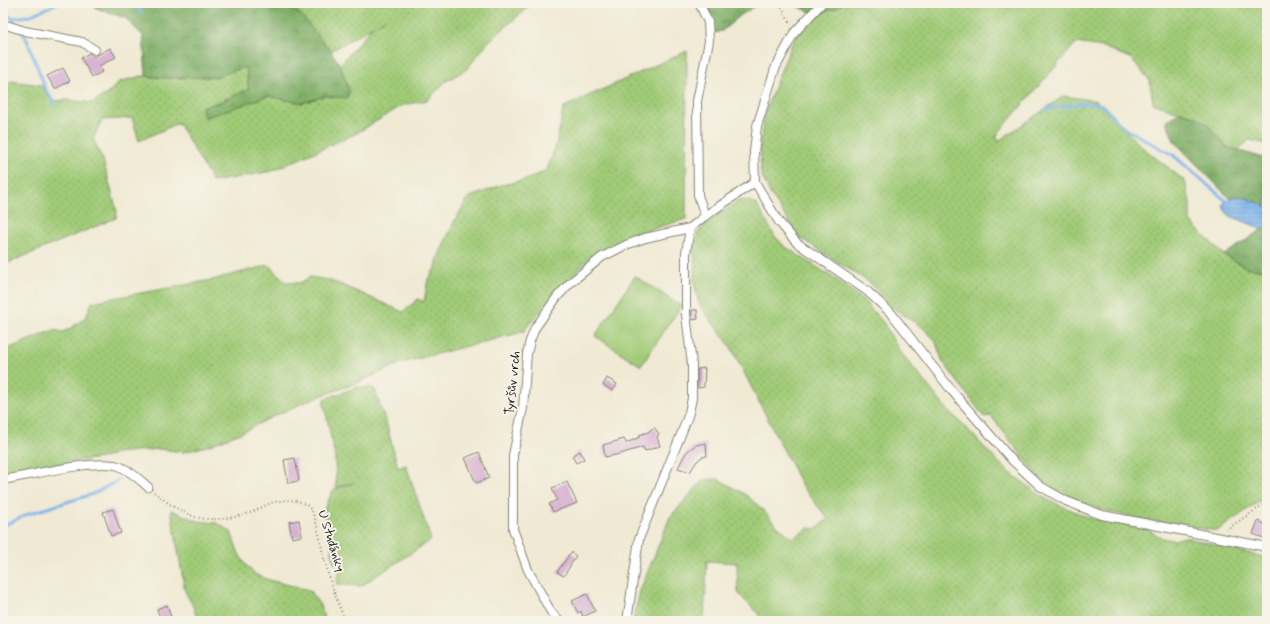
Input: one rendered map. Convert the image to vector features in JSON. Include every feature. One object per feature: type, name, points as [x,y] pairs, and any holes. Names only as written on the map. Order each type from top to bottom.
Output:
[{"type":"street","points":[[699,3],[708,22],[709,41],[697,101],[698,194],[705,216]]},
{"type":"street","points":[[822,3],[794,33],[776,69],[757,126],[754,152],[755,182],[786,232],[797,243],[867,291],[892,314],[967,408],[1012,460],[1040,486],[1066,501],[1102,515],[1267,547]]},
{"type":"street","points":[[3,24],[25,31],[82,42],[95,50]]},
{"type":"street","name":"Tyršův vrch","points":[[559,621],[551,612],[528,570],[513,530],[513,455],[523,408],[526,364],[530,341],[539,321],[557,296],[570,283],[602,257],[644,238],[690,228],[755,182]]},
{"type":"street","points":[[627,621],[639,539],[682,432],[692,398],[692,365],[686,314],[686,253],[690,228]]},
{"type":"street","points":[[3,480],[103,463],[120,466],[148,487]]},
{"type":"path","points":[[780,3],[794,33]]},
{"type":"path","name":"U Studánky","points":[[148,487],[171,506],[196,518],[210,520],[226,519],[248,514],[272,502],[287,500],[301,502],[310,510],[314,518],[326,565],[345,621]]},
{"type":"path","points":[[1214,537],[1267,502]]},
{"type":"green space","points":[[94,3],[282,3],[291,10],[299,13],[331,51],[340,65],[349,91],[347,98],[325,96],[302,103],[268,96],[204,118],[202,107],[217,103],[249,89],[246,67],[215,77],[166,78],[146,76],[143,36],[125,18],[96,8]]},
{"type":"green space","points":[[282,3],[533,3],[488,42],[467,69],[446,81],[428,100],[403,105],[357,133],[272,171],[213,182],[179,124],[139,141],[132,118],[102,120],[93,139],[103,160],[117,212],[116,218],[3,265],[3,83],[7,84],[11,81],[41,85],[53,101],[67,100],[93,103],[108,93],[119,82],[141,76],[166,78],[215,77],[246,66],[249,89],[217,103],[202,107],[204,117],[268,96],[302,103],[325,96],[347,98],[349,91],[340,65],[372,27],[385,19],[331,51],[299,13],[291,10]]},
{"type":"green space","points":[[705,3],[760,3],[741,15],[722,31],[714,33],[711,28],[713,22]]},
{"type":"green space","points":[[791,3],[843,3],[838,7],[816,15]]},
{"type":"green space","points":[[843,3],[1267,3],[1267,144],[1249,140],[1236,153],[1227,147],[1197,117],[1153,103],[1150,81],[1132,59],[1103,47],[1076,43],[999,132],[996,138],[1000,140],[1064,96],[1097,101],[1142,147],[1185,181],[1190,203],[1190,221],[1197,229],[1224,255],[1247,268],[1267,270],[1267,496],[1217,531],[1126,516],[1081,503],[1061,493],[1042,481],[991,416],[984,417],[943,362],[935,340],[922,327],[890,306],[869,282],[799,237],[771,195],[761,174],[760,143],[764,115],[793,41],[816,15],[838,7]]},
{"type":"green space","points":[[687,51],[686,219],[656,228],[616,243],[586,262],[554,294],[523,332],[401,363],[357,383],[314,398],[241,433],[207,446],[184,452],[158,449],[116,453],[107,457],[3,472],[3,351],[53,330],[63,332],[71,328],[86,317],[92,302],[212,280],[269,265],[286,282],[300,283],[310,277],[329,280],[403,312],[418,299],[424,302],[428,279],[436,267],[438,257],[455,220],[468,198],[501,185],[526,180],[547,170],[556,145],[564,107]]},
{"type":"green space","points":[[1180,112],[1197,117],[1207,124],[1227,147],[1267,159],[1267,206],[1246,198],[1233,196],[1229,198],[1174,141],[1166,121]]},
{"type":"green space","points":[[740,200],[749,201],[757,205],[774,235],[784,246],[837,280],[861,298],[883,322],[899,350],[949,412],[961,422],[1010,473],[1048,500],[1090,518],[1147,529],[1162,538],[1174,540],[1185,537],[1267,558],[1267,621],[765,621],[738,593],[737,563],[707,561],[704,621],[633,621],[640,591],[670,517],[703,480],[718,479],[746,495],[762,509],[778,527],[793,538],[809,528],[815,529],[828,519],[802,486],[731,347],[699,304],[694,282],[695,258],[692,249],[693,242],[699,231],[713,218]]},
{"type":"green space","points":[[1267,226],[1267,270],[1247,268],[1224,255]]},
{"type":"green space","points":[[635,276],[681,306],[641,366],[595,336]]},
{"type":"green space","points":[[358,387],[370,387],[375,390],[387,426],[398,468],[406,465],[431,540],[361,586],[338,585],[337,575],[340,572],[339,565],[334,563],[324,510],[332,492],[337,488],[353,483],[336,487],[335,456],[324,399]]},
{"type":"green space","points":[[171,510],[198,521],[217,523],[231,532],[239,554],[254,574],[269,580],[309,590],[320,605],[325,621],[197,621],[194,608],[185,591]]},
{"type":"water","points":[[1233,196],[1246,198],[1267,206],[1267,226],[1263,229],[1230,216],[1225,211],[1223,204]]},
{"type":"building","points":[[110,48],[116,57],[99,66],[102,72],[92,77],[81,58],[89,53],[94,57]]},
{"type":"building","points":[[63,68],[70,81],[55,89],[47,76]]},
{"type":"building","points":[[692,310],[697,310],[698,319],[692,320]]},
{"type":"building","points":[[705,368],[704,387],[698,388],[698,369]]},
{"type":"building","points":[[607,378],[617,384],[613,391],[603,385]]},
{"type":"building","points":[[654,427],[659,434],[657,437],[660,446],[645,451],[643,447],[605,457],[603,445],[624,439],[626,443],[640,437],[639,435],[648,432]]},
{"type":"building","points":[[706,443],[707,456],[702,457],[697,461],[690,472],[678,468],[685,454],[690,449],[696,445]]},
{"type":"building","points":[[580,451],[584,459],[576,463],[572,456]]},
{"type":"building","points":[[479,452],[489,478],[476,483],[465,458]]},
{"type":"building","points":[[295,458],[299,481],[288,483],[284,460]]},
{"type":"building","points":[[567,482],[577,503],[553,512],[549,504],[557,500],[552,488]]},
{"type":"building","points":[[113,509],[121,533],[111,536],[103,512]]},
{"type":"building","points":[[299,520],[302,536],[292,538],[289,522]]},
{"type":"building","points":[[1258,521],[1267,525],[1267,539],[1253,534]]},
{"type":"building","points":[[571,552],[576,556],[564,576],[557,572]]},
{"type":"building","points":[[587,594],[595,611],[583,617],[581,611],[578,613],[572,601]]},
{"type":"building","points":[[167,605],[171,617],[161,621],[157,609]]},
{"type":"waterway","points":[[3,12],[12,18],[29,16],[58,3]]},
{"type":"waterway","points":[[136,3],[141,12]]},
{"type":"waterway","points":[[12,18],[18,27]]},
{"type":"waterway","points":[[22,32],[27,40],[46,90],[55,104]]},
{"type":"waterway","points":[[1046,109],[1082,103],[1102,105],[1124,128],[1173,155],[1225,200],[1230,202]]},
{"type":"waterway","points":[[3,526],[28,514],[93,494],[119,480]]}]
